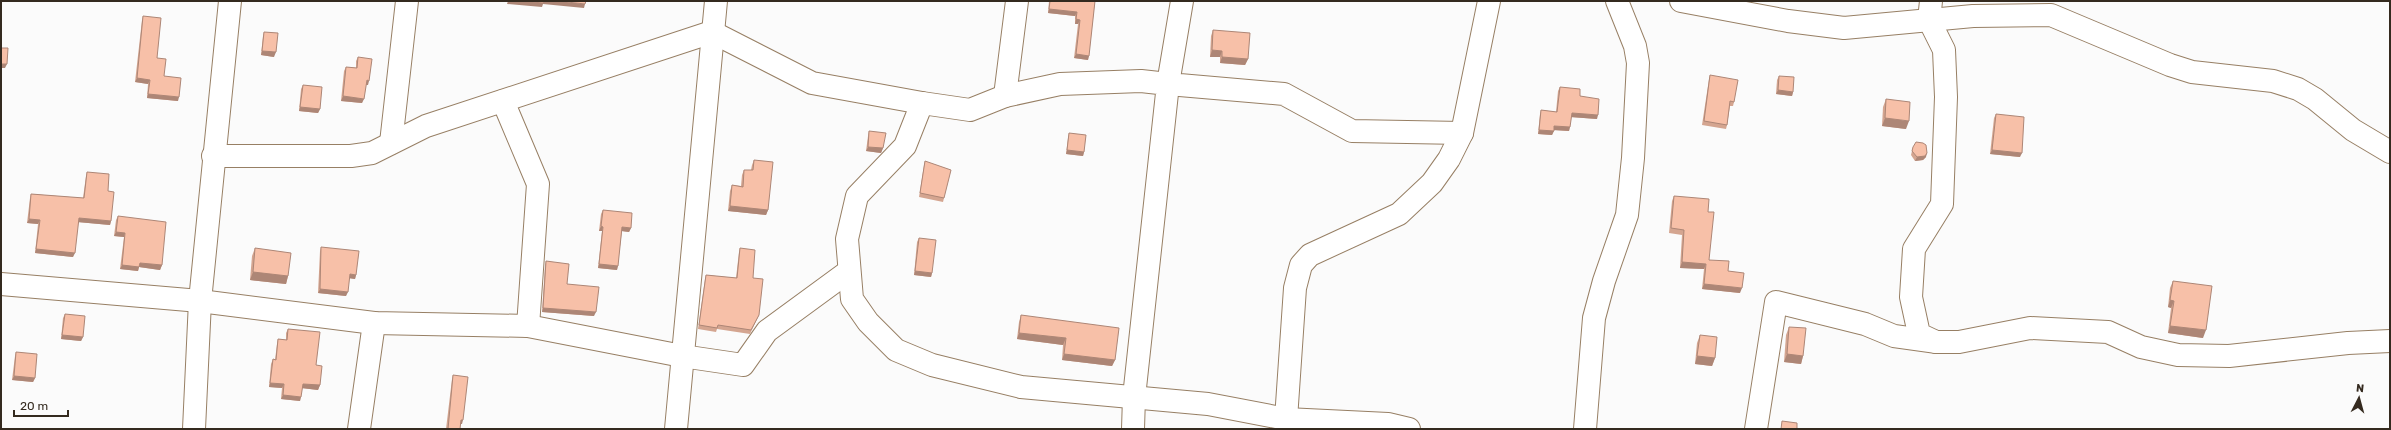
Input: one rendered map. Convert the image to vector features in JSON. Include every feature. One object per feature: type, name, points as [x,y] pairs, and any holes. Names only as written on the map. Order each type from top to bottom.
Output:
[{"type":"street","points":[[194,429],[200,301],[213,156],[230,1]]},
{"type":"street","points":[[391,143],[406,1]]},
{"type":"street","points":[[676,429],[716,1]]},
{"type":"street","points":[[1005,96],[1018,1]]},
{"type":"street","points":[[1133,429],[1134,397],[1168,84],[1182,1]]},
{"type":"street","points":[[1286,419],[1295,288],[1301,265],[1310,255],[1399,214],[1432,183],[1450,159],[1462,133],[1489,1]]},
{"type":"street","points":[[1585,429],[1594,318],[1604,281],[1627,215],[1632,158],[1638,63],[1631,35],[1617,1]]},
{"type":"street","points":[[1681,1],[1788,21],[1844,28],[1930,10],[1973,16],[2051,15],[2170,65],[2192,72],[2273,81],[2298,89],[2315,99],[2353,130],[2390,152]]},
{"type":"street","points":[[1930,10],[1944,50],[1946,97],[1942,204],[1914,249],[1910,297],[1919,334],[1937,342]]},
{"type":"street","points":[[213,156],[351,156],[372,153],[426,126],[712,32],[812,83],[970,110],[1005,96],[1060,84],[1141,80],[1168,84],[1284,94],[1352,131],[1462,133]]},
{"type":"street","points":[[503,101],[538,184],[528,326]]},
{"type":"street","points":[[922,103],[905,146],[857,196],[847,239],[852,299],[868,322],[896,350],[932,365],[1021,387],[1208,404],[1286,419],[1388,424],[1409,429]]},
{"type":"street","points":[[1,284],[200,301],[374,323],[528,326],[682,356],[744,365],[767,331],[849,271]]},
{"type":"street","points":[[1756,429],[1776,302],[1865,324],[1894,336],[1937,342],[1959,342],[2030,328],[2108,332],[2141,347],[2178,355],[2229,356],[2348,343],[2390,341]]},
{"type":"street","points":[[359,429],[374,323]]},
{"type":"building","points":[[521,1],[544,1],[543,3]]},
{"type":"building","points":[[558,1],[586,1],[585,4]]},
{"type":"building","points":[[1050,1],[1095,1],[1089,56],[1076,54],[1080,20],[1076,19],[1077,12],[1049,9]]},
{"type":"building","points":[[143,16],[161,18],[157,58],[166,59],[164,76],[181,78],[179,97],[148,94],[150,80],[137,78]]},
{"type":"building","points":[[1213,30],[1250,33],[1248,59],[1222,57],[1222,51],[1212,50]]},
{"type":"building","points":[[264,32],[278,33],[276,52],[262,51]]},
{"type":"building","points":[[1,48],[8,48],[7,64],[1,64]]},
{"type":"building","points":[[358,57],[372,59],[369,81],[367,80],[364,99],[343,96],[346,67],[357,68]]},
{"type":"building","points":[[1710,75],[1738,80],[1734,102],[1730,101],[1727,125],[1704,121]]},
{"type":"building","points":[[1779,76],[1794,77],[1793,92],[1778,90]]},
{"type":"building","points":[[303,85],[322,87],[320,109],[300,107]]},
{"type":"building","points":[[1560,87],[1580,89],[1580,96],[1599,99],[1598,115],[1572,113],[1570,127],[1554,126],[1554,131],[1539,130],[1541,110],[1557,112]]},
{"type":"building","points":[[1886,99],[1910,102],[1909,121],[1885,118]]},
{"type":"building","points":[[1996,114],[2024,117],[2022,153],[1992,150]]},
{"type":"building","points":[[869,131],[886,133],[883,148],[868,147]]},
{"type":"building","points":[[1069,133],[1086,135],[1084,152],[1067,150]]},
{"type":"building","points":[[1916,142],[1926,145],[1927,153],[1925,156],[1917,157],[1912,151]]},
{"type":"building","points":[[754,160],[773,162],[768,210],[730,206],[732,185],[743,187],[744,170],[753,170]]},
{"type":"building","points":[[925,161],[951,170],[944,198],[920,193]]},
{"type":"building","points":[[87,172],[109,174],[108,191],[114,192],[111,221],[79,218],[75,253],[36,249],[40,220],[29,219],[31,194],[84,198]]},
{"type":"building","points":[[1674,196],[1709,199],[1708,212],[1714,212],[1709,260],[1729,261],[1728,271],[1744,273],[1742,288],[1704,284],[1706,264],[1682,262],[1684,230],[1671,228]]},
{"type":"building","points":[[603,210],[632,213],[631,228],[622,227],[618,266],[599,264],[603,227],[601,226]]},
{"type":"building","points":[[118,216],[166,222],[162,265],[140,263],[139,267],[122,265],[125,233],[116,232]]},
{"type":"building","points":[[919,238],[936,240],[932,273],[915,271]]},
{"type":"building","points":[[321,247],[359,251],[356,275],[350,274],[348,292],[320,289]]},
{"type":"building","points":[[255,248],[291,253],[288,276],[253,272]]},
{"type":"building","points":[[740,248],[755,250],[753,278],[763,279],[759,315],[751,330],[718,325],[717,328],[699,325],[706,275],[737,278]]},
{"type":"building","points":[[546,261],[569,264],[567,284],[599,287],[596,312],[543,308]]},
{"type":"building","points":[[2173,281],[2212,286],[2206,330],[2170,326],[2174,301],[2170,300]]},
{"type":"building","points":[[65,314],[85,316],[83,337],[62,335]]},
{"type":"building","points":[[1021,315],[1119,328],[1115,360],[1064,354],[1066,338],[1019,333]]},
{"type":"building","points":[[1789,327],[1806,328],[1803,356],[1787,354]]},
{"type":"building","points":[[288,329],[320,332],[316,365],[322,366],[320,385],[303,384],[301,397],[283,395],[284,384],[270,383],[273,359],[276,360],[278,339],[287,340]]},
{"type":"building","points":[[1700,335],[1717,337],[1715,358],[1697,356]]},
{"type":"building","points":[[16,352],[37,354],[35,378],[14,376]]},
{"type":"building","points":[[453,375],[468,377],[463,420],[461,420],[460,429],[448,429]]},
{"type":"building","points":[[1782,421],[1797,423],[1797,429],[1781,429]]}]
